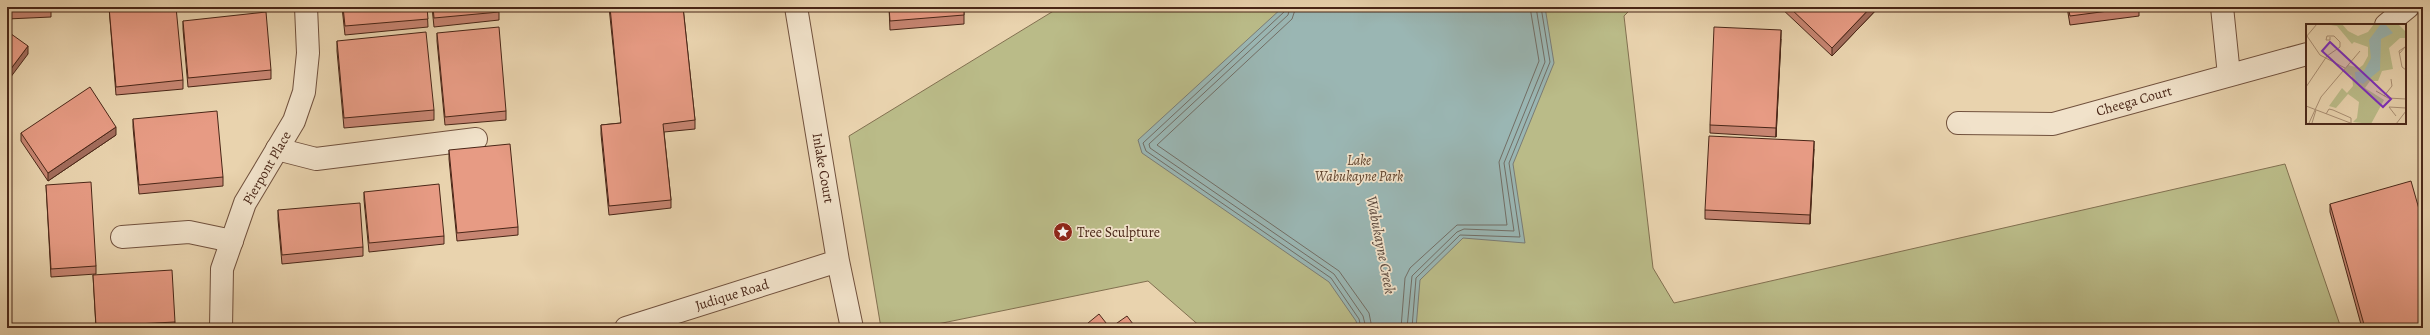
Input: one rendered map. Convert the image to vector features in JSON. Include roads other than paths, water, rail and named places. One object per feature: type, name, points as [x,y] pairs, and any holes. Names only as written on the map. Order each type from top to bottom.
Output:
[{"type":"street","name":"Pierpont Place","points":[[221,328],[222,269],[245,203],[294,121],[304,92],[308,52],[306,7]]},
{"type":"street","name":"Inlake Court","points":[[796,7],[838,261],[852,328]]},
{"type":"street","points":[[2222,7],[2229,75]]},
{"type":"street","points":[[2387,24],[2408,7]]},
{"type":"street","name":"Cheega Court","points":[[1958,123],[2053,124],[2306,54]]},
{"type":"street","points":[[277,149],[316,159],[476,139]]},
{"type":"street","points":[[122,237],[188,232],[232,241]]},
{"type":"street","name":"Judique Road","points":[[626,328],[838,261]]},
{"type":"water","name":"Wabukayne Creek","points":[[1283,7],[1545,7],[1554,63],[1513,164],[1525,243],[1463,238],[1420,280],[1416,328],[1358,328],[1356,321],[1329,282],[1142,153],[1138,140]]},
{"type":"place","name":"Tree Sculpture","points":[[1063,232]]},
{"type":"park label","name":"Lake Wabukayne Park","points":[[1359,168]]}]
